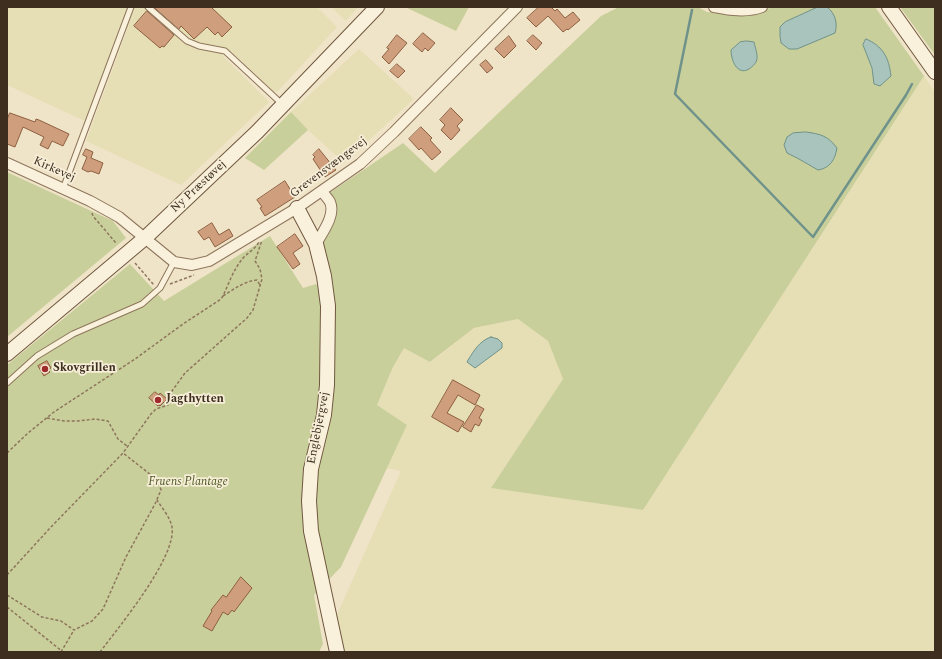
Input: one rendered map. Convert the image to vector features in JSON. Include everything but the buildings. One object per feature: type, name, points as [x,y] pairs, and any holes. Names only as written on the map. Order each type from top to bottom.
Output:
[{"type":"street","name":"Ny Præstøvej","points":[[7,354],[145,238],[257,132],[377,7]]},
{"type":"street","name":"Grevensvængevej","points":[[174,262],[192,265],[209,261],[297,208],[360,164],[394,132],[517,7]]},
{"type":"street","points":[[714,7],[729,10],[751,11],[762,7]]},
{"type":"street","points":[[889,7],[935,72]]},
{"type":"street","name":"Kirkevej","points":[[7,163],[90,201],[119,217],[145,238]]},
{"type":"street","points":[[316,244],[326,227],[331,214],[331,203],[322,191]]},
{"type":"street","name":"Englebjergvej","points":[[297,208],[316,244],[324,276],[328,306],[327,385],[324,414],[311,469],[309,501],[311,531],[337,652]]},
{"type":"street","points":[[145,238],[174,262]]},
{"type":"lane","points":[[63,189],[131,7]]},
{"type":"lane","points":[[148,7],[187,41],[200,46],[225,51],[283,106]]},
{"type":"lane","points":[[7,383],[37,356],[73,334],[142,304],[160,288],[174,262]]},
{"type":"path","points":[[90,201],[90,209],[93,216],[116,243]]},
{"type":"path","points":[[7,575],[123,452],[144,422],[156,409],[168,404],[171,399],[172,391],[185,373],[254,310],[262,280],[260,269],[255,261],[264,236],[256,247],[236,268],[223,296]]},
{"type":"path","points":[[7,453],[47,418],[98,382],[135,359],[223,296],[252,280],[257,280],[261,285]]},
{"type":"path","points":[[47,418],[64,421],[95,419],[108,421],[118,439],[127,446]]},
{"type":"path","points":[[7,607],[62,652],[74,630],[92,621],[103,609],[126,557],[161,490],[159,484],[151,476],[123,452]]},
{"type":"path","points":[[100,652],[150,584],[164,560],[171,540],[172,526],[157,500]]},
{"type":"path","points":[[7,595],[42,617],[61,621],[74,630]]},
{"type":"shaded area","points":[[7,7],[317,7],[337,27],[278,91],[274,92],[231,51],[222,55],[269,102],[181,185],[86,141],[127,30],[121,26],[85,121],[7,85]]},
{"type":"shaded area","points":[[331,7],[358,7],[346,21]]},
{"type":"shaded area","points":[[359,49],[414,99],[344,163],[291,112]]},
{"type":"shaded area","points":[[924,76],[935,92],[935,652],[344,652],[336,617],[401,471],[387,468],[407,425],[377,405],[393,367],[404,347],[431,362],[474,328],[518,319],[548,341],[563,379],[491,488],[643,510]]},
{"type":"green space","points":[[405,7],[469,7],[456,31]]},
{"type":"green space","name":"Fruens Plantage","points":[[619,7],[698,7],[707,12],[747,14],[774,7],[875,7],[924,76],[643,510],[491,488],[563,379],[548,341],[518,319],[474,328],[430,362],[404,348],[393,367],[377,405],[407,425],[341,567],[314,595],[323,644],[319,652],[7,652],[7,365],[130,264],[164,301],[270,236],[303,288],[316,284],[332,308],[320,246],[334,216],[328,194],[403,143],[435,173],[601,16]]},
{"type":"green space","points":[[900,7],[935,7],[935,55]]},
{"type":"green space","points":[[291,112],[308,130],[264,170],[245,158]]},
{"type":"green space","points":[[7,172],[113,221],[126,238],[7,337]]},
{"type":"water","points":[[818,7],[827,7],[834,15],[836,22],[835,33],[797,49],[789,49],[781,43],[780,27],[785,22]]},
{"type":"water","points":[[866,39],[881,49],[889,64],[891,76],[880,86],[874,84],[872,68],[863,45]]},
{"type":"water","points":[[740,42],[754,42],[757,60],[755,64],[745,71],[738,69],[736,66],[732,58],[731,50]]},
{"type":"water","points":[[806,132],[824,136],[837,148],[831,163],[822,169],[818,170],[787,153],[784,145],[787,137],[793,133]]},
{"type":"water","points":[[491,337],[498,339],[502,343],[502,348],[475,368],[467,362],[468,360],[480,344]]},
{"type":"waterway","points":[[692,10],[675,94],[813,237],[912,84]]},
{"type":"place","name":"Skovgrillen","points":[[45,369]]},
{"type":"place","name":"Jagthytten","points":[[158,400]]}]
